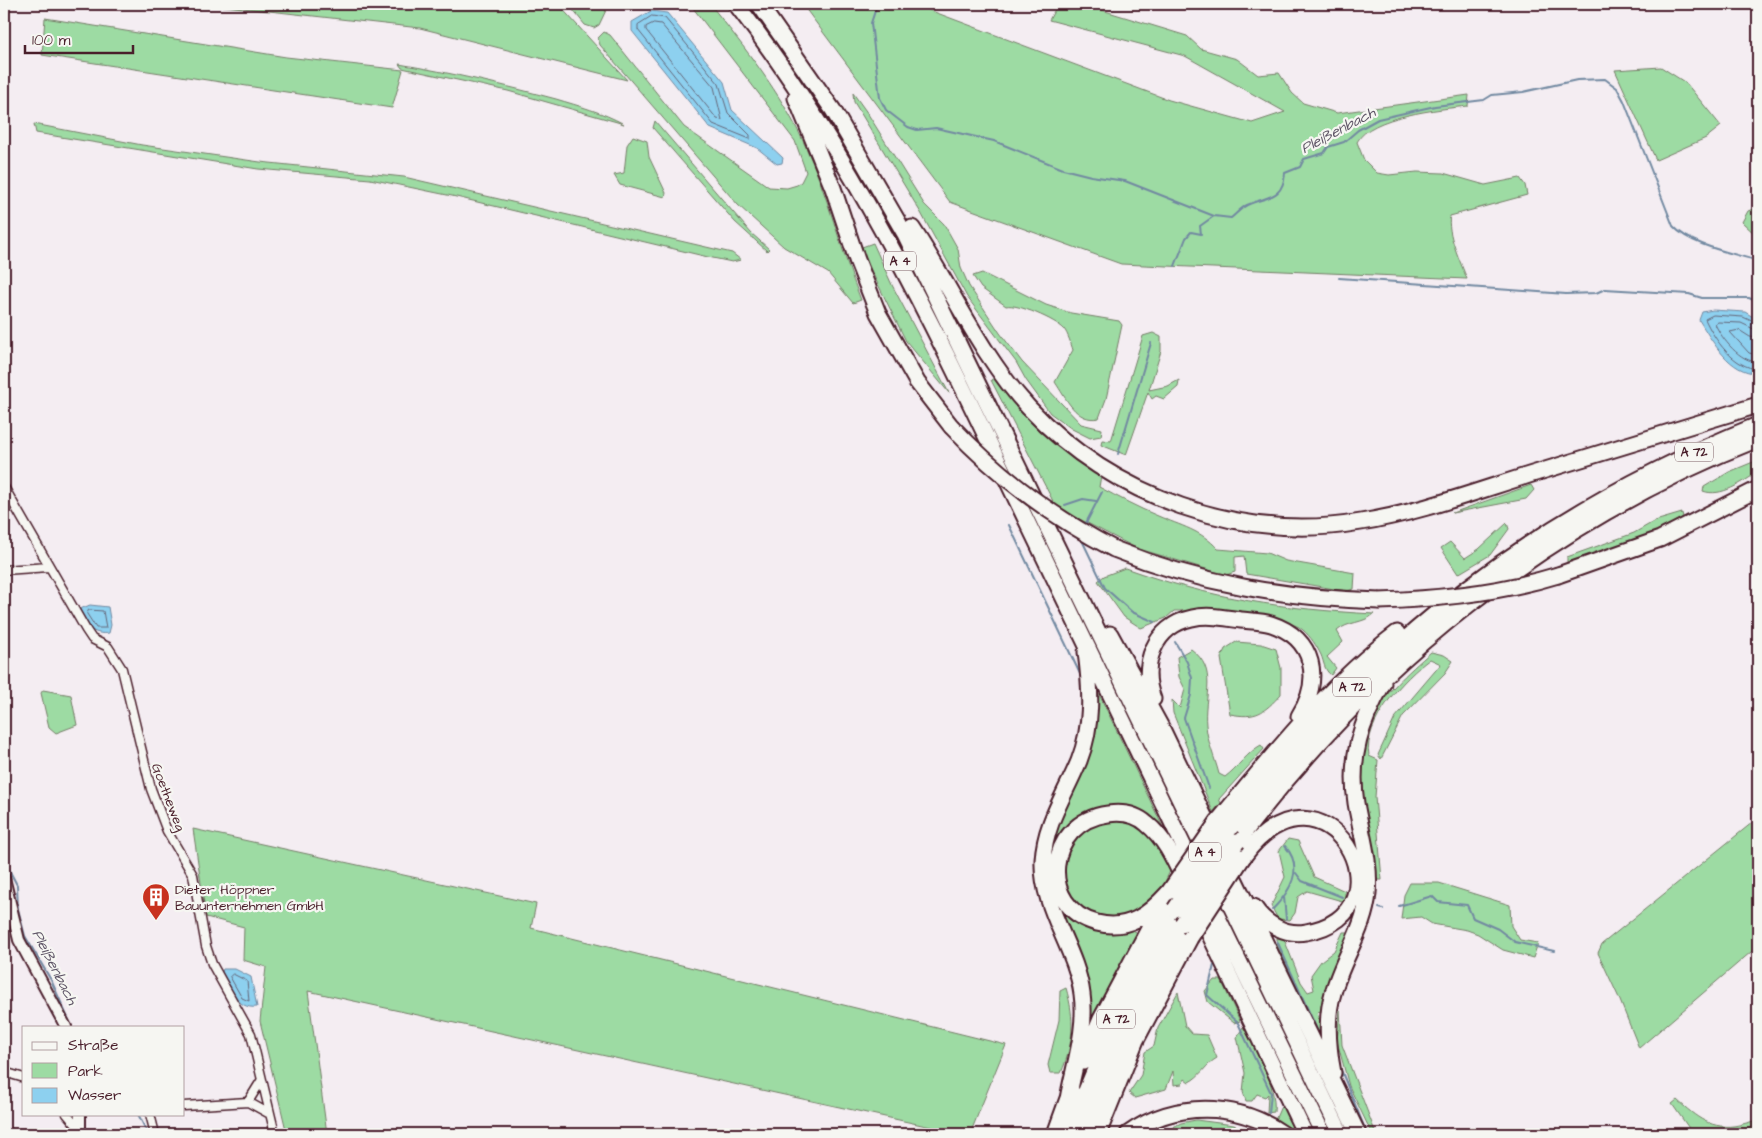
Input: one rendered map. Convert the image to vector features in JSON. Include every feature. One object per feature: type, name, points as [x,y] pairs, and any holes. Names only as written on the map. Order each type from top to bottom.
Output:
[{"type":"highway","name":"A 4","points":[[736,4],[787,73],[836,150],[901,264],[1323,1134]]},
{"type":"highway","name":"A 4","points":[[759,4],[833,110],[887,198],[951,325],[1341,1134]]},
{"type":"highway","points":[[787,73],[833,188],[856,260],[878,313],[917,382],[951,426],[981,458],[1025,494],[1061,519],[1114,549],[1170,570],[1228,585],[1308,598],[1379,601],[1465,595],[1506,588],[1558,575],[1660,539],[1758,489]]},
{"type":"highway","points":[[887,198],[913,229],[989,356],[1008,382],[1041,420],[1085,456],[1131,485],[1172,503],[1216,516],[1251,523],[1287,526],[1323,526],[1386,517],[1758,405]]},
{"type":"highway","name":"A 72","points":[[1069,1134],[1112,1028],[1139,973],[1225,824],[1311,730],[1366,674],[1420,625],[1493,568],[1535,539],[1631,483],[1704,447],[1758,425]]},
{"type":"highway","name":"A 72","points":[[1083,1134],[1109,1066],[1153,977],[1182,924],[1237,842],[1302,760],[1389,670],[1461,610],[1561,539],[1654,487],[1758,440]]},
{"type":"highway","points":[[1289,735],[1344,678],[1384,644],[1449,594],[1493,568]]},
{"type":"highway","points":[[1069,570],[1132,670],[1358,1134]]},
{"type":"highway","points":[[1162,729],[1148,679],[1147,666],[1157,640],[1168,629],[1190,618],[1205,616],[1270,624],[1287,632],[1300,643],[1308,656],[1313,672],[1312,690],[1307,704],[1289,735],[1225,824],[1169,892],[1152,910],[1136,921],[1120,926],[1095,923],[1074,911],[1059,889],[1056,863],[1059,852],[1070,832],[1077,825],[1094,816],[1128,814],[1147,823],[1161,838],[1174,860],[1305,1134]]},
{"type":"highway","points":[[1068,1099],[1082,1031],[1082,994],[1072,960],[1048,901],[1043,861],[1051,818],[1079,761],[1086,738],[1091,710],[1084,638]]},
{"type":"highway","points":[[1335,1087],[1328,1030],[1329,1010],[1339,974],[1362,919],[1368,894],[1367,856],[1356,803],[1353,776],[1355,750],[1370,706],[1389,670]]},
{"type":"highway","points":[[1098,1134],[1136,1040],[1190,938],[1243,857],[1264,834],[1273,827],[1285,822],[1307,820],[1322,824],[1346,841],[1355,858],[1358,878],[1353,899],[1347,910],[1338,920],[1320,930],[1302,933],[1286,931],[1275,927],[1256,910],[1233,876]]},
{"type":"highway","points":[[1055,1134],[1101,1019],[1169,892]]},
{"type":"highway","points":[[1128,1134],[1167,1114],[1210,1108],[1256,1118],[1283,1134]]},
{"type":"street","name":"Goetheweg","points":[[4,487],[86,630],[92,639],[108,647],[122,669],[151,789],[167,831],[193,875],[206,946],[231,1001],[249,1029],[274,1134]]},
{"type":"street","points":[[4,570],[49,567]]},
{"type":"street","points":[[4,878],[19,940],[65,1026]]},
{"type":"street","points":[[4,1072],[22,1077]]},
{"type":"street","points":[[248,1102],[261,1081]]},
{"type":"street","points":[[185,1106],[248,1102],[268,1113]]},
{"type":"street","points":[[69,1116],[80,1131]]},
{"type":"street","points":[[80,1116],[80,1131]]},
{"type":"street","points":[[150,1116],[155,1134]]},
{"type":"green space","points":[[207,4],[558,4],[627,80],[420,28]]},
{"type":"green space","points":[[568,4],[609,4],[599,25],[594,28],[585,25]]},
{"type":"green space","points":[[690,4],[710,4],[761,71],[795,124],[827,202],[861,300],[853,303],[828,273],[784,247],[738,205],[600,45],[598,38],[604,32],[610,35],[684,127],[769,187],[787,188],[797,185],[801,182],[806,172],[795,141]]},
{"type":"green space","points":[[802,4],[913,4],[1169,100],[1252,123],[1285,112],[1185,56],[1049,20],[1058,4],[1082,4],[1187,36],[1201,49],[1237,59],[1258,75],[1279,73],[1292,93],[1303,103],[1337,113],[1469,95],[1468,106],[1407,115],[1390,120],[1364,133],[1357,142],[1364,160],[1377,173],[1389,175],[1417,172],[1443,173],[1485,185],[1520,178],[1525,185],[1527,195],[1450,216],[1449,223],[1452,239],[1467,279],[1121,264],[950,202]]},
{"type":"green space","points":[[45,18],[286,57],[403,70],[392,108],[42,55]]},
{"type":"green space","points":[[399,64],[439,71],[556,99],[599,113],[624,124],[508,91],[402,68]]},
{"type":"green space","points":[[1661,67],[1686,83],[1721,126],[1706,138],[1656,160],[1615,70]]},
{"type":"green space","points":[[853,93],[924,204],[944,224],[958,249],[961,268],[969,286],[1000,333],[1022,362],[1081,424],[1102,429],[1101,436],[1090,438],[1072,429],[1050,413],[1026,380],[1016,362],[967,297],[921,213],[854,102]]},
{"type":"green space","points":[[655,121],[751,233],[769,249],[767,251],[735,222],[653,128]]},
{"type":"green space","points":[[34,124],[142,145],[260,162],[404,177],[732,253],[741,260],[732,262],[708,257],[452,196],[370,179],[258,169],[36,133]]},
{"type":"green space","points":[[633,136],[647,141],[649,157],[666,193],[665,197],[620,185],[614,175],[624,173],[627,145]]},
{"type":"green space","points":[[1758,207],[1758,237],[1742,222],[1748,211]]},
{"type":"green space","points":[[873,243],[892,285],[949,393],[906,341],[866,260],[862,247]]},
{"type":"green space","points":[[982,273],[1046,305],[1071,313],[1119,321],[1122,325],[1106,399],[1099,418],[1091,419],[1078,413],[1072,408],[1055,382],[1073,350],[1064,329],[1036,313],[1019,307],[1006,306],[981,288],[973,276]]},
{"type":"green space","points":[[1153,333],[1161,337],[1161,351],[1149,390],[1168,386],[1179,380],[1178,387],[1164,399],[1156,396],[1152,399],[1148,392],[1126,455],[1101,445],[1102,440],[1111,441],[1143,336]]},
{"type":"green space","points":[[995,377],[1040,432],[1101,476],[1099,487],[1143,510],[1198,533],[1218,549],[1267,553],[1286,561],[1355,573],[1354,589],[1346,591],[1246,574],[1244,556],[1235,557],[1235,572],[1226,575],[1136,548],[1056,507],[991,380]]},
{"type":"green space","points":[[1758,460],[1758,472],[1732,488],[1710,493],[1703,491],[1704,487],[1729,472]]},
{"type":"green space","points":[[1531,485],[1534,490],[1526,499],[1452,513]]},
{"type":"green space","points":[[1682,513],[1683,517],[1642,538],[1598,555],[1567,562],[1567,557],[1634,533],[1655,521]]},
{"type":"green space","points":[[1507,523],[1509,529],[1490,555],[1458,574],[1441,548],[1450,542],[1465,558],[1479,549]]},
{"type":"green space","points":[[1125,568],[1188,588],[1248,601],[1309,609],[1374,614],[1337,631],[1343,642],[1327,657],[1336,668],[1331,675],[1327,671],[1319,651],[1308,635],[1294,625],[1279,620],[1222,612],[1174,611],[1166,618],[1141,628],[1124,617],[1098,581],[1104,576]]},
{"type":"green space","points":[[1236,642],[1261,644],[1276,649],[1281,668],[1281,694],[1270,706],[1253,715],[1230,714],[1221,658],[1225,649]]},
{"type":"green space","points":[[1191,649],[1200,657],[1205,666],[1208,684],[1207,731],[1219,774],[1225,777],[1256,748],[1261,745],[1264,749],[1219,799],[1221,803],[1213,812],[1173,713],[1172,700],[1180,708],[1185,689],[1179,677],[1177,657]]},
{"type":"green space","points":[[1431,652],[1444,655],[1453,661],[1445,673],[1403,716],[1381,759],[1378,755],[1395,718],[1441,664],[1430,659],[1409,677],[1388,702],[1372,729],[1369,756],[1378,760],[1375,797],[1382,880],[1377,880],[1363,801],[1360,760],[1363,741],[1368,724],[1380,704],[1404,676]]},
{"type":"green space","points":[[43,690],[71,695],[77,725],[56,733],[49,727],[41,693]]},
{"type":"green space","points":[[1099,694],[1172,846],[1123,806],[1095,811],[1079,819],[1053,856],[1068,912],[1129,928],[1138,933],[1090,1030],[1054,899],[1050,871],[1052,844]]},
{"type":"green space","points":[[1108,817],[1137,823],[1164,852],[1170,871],[1158,897],[1127,918],[1108,920],[1088,915],[1067,894],[1062,856],[1076,832]]},
{"type":"green space","points":[[1758,818],[1758,946],[1639,1048],[1598,953],[1602,944]]},
{"type":"green space","points":[[193,829],[536,904],[531,928],[1006,1045],[970,1134],[963,1134],[308,991],[327,1134],[287,1134],[260,1021],[266,967],[243,960],[244,927],[206,917]]},
{"type":"green space","points":[[1288,839],[1298,841],[1314,877],[1345,891],[1345,898],[1342,901],[1307,891],[1298,897],[1295,913],[1290,920],[1278,919],[1271,906],[1285,877],[1279,851]]},
{"type":"green space","points":[[1410,883],[1439,883],[1510,905],[1511,926],[1520,940],[1538,943],[1533,958],[1503,950],[1478,934],[1467,930],[1432,924],[1421,917],[1401,919],[1404,895]]},
{"type":"green space","points":[[1343,932],[1350,932],[1322,1011],[1317,1012],[1321,1029],[1318,1033],[1277,945],[1277,938],[1284,939],[1301,982],[1308,992],[1314,990],[1311,975],[1321,961],[1334,951]]},
{"type":"green space","points":[[1214,980],[1221,980],[1240,1021],[1234,1023],[1208,1002],[1205,991]]},
{"type":"green space","points":[[1066,988],[1071,1010],[1071,1041],[1061,1073],[1050,1073],[1048,1065],[1059,1020],[1060,991]]},
{"type":"green space","points":[[1178,992],[1185,1026],[1192,1034],[1207,1035],[1217,1058],[1189,1082],[1185,1079],[1182,1084],[1174,1085],[1173,1071],[1166,1089],[1135,1098],[1129,1093],[1141,1075],[1145,1052],[1154,1046],[1158,1028]]},
{"type":"green space","points":[[1340,1010],[1342,1045],[1376,1134],[1372,1134],[1349,1086],[1337,1041]]},
{"type":"green space","points":[[1243,1027],[1269,1079],[1274,1112],[1267,1113],[1268,1094],[1265,1097],[1257,1094],[1252,1101],[1246,1101],[1243,1092],[1245,1073],[1237,1037]]},
{"type":"green space","points":[[1677,1100],[1698,1117],[1721,1126],[1739,1125],[1758,1119],[1758,1134],[1693,1134],[1672,1104]]},
{"type":"green space","points":[[1282,1104],[1288,1109],[1299,1134],[1275,1120]]},
{"type":"green space","points":[[1196,1120],[1234,1125],[1249,1134],[1170,1133],[1173,1127],[1181,1123]]},
{"type":"water","points":[[651,11],[667,13],[724,82],[732,110],[783,158],[782,163],[777,164],[757,148],[710,128],[632,31],[632,22]]},
{"type":"water","points":[[1713,310],[1745,312],[1758,320],[1758,373],[1748,372],[1739,368],[1730,362],[1716,346],[1699,320],[1702,312]]},
{"type":"water","points":[[90,605],[108,607],[111,625],[109,633],[93,631],[83,620],[80,609]]},
{"type":"water","points":[[223,969],[235,969],[251,977],[257,1007],[244,1005],[239,1001],[222,972]]},
{"type":"waterway","name":"Pleißenbach","points":[[874,4],[876,8],[871,23],[880,98],[886,110],[908,127],[917,130],[936,128],[994,141],[1063,169],[1091,176],[1125,181],[1214,216],[1231,218],[1247,205],[1277,193],[1284,182],[1285,173],[1300,167],[1304,159],[1324,153],[1328,147],[1344,142],[1358,130],[1378,119],[1435,106],[1484,100],[1492,95],[1523,92],[1577,80],[1605,79],[1617,88],[1624,101],[1673,226],[1690,239],[1701,244],[1758,261]]},
{"type":"waterway","points":[[1175,266],[1186,238],[1191,232],[1201,234],[1200,226],[1214,216]]},
{"type":"waterway","points":[[1339,278],[1566,294],[1596,293],[1605,289],[1689,294],[1702,298],[1749,298],[1758,302]]},
{"type":"waterway","points":[[1118,454],[1151,343]]},
{"type":"waterway","points":[[1085,525],[1102,492]]},
{"type":"waterway","points":[[1065,505],[1083,499],[1096,501]]},
{"type":"waterway","points":[[1009,525],[1081,676]]},
{"type":"waterway","points":[[1080,536],[1105,588],[1132,612],[1155,622]]},
{"type":"waterway","points":[[1175,642],[1187,662],[1192,678],[1191,695],[1184,718],[1209,788]]},
{"type":"waterway","points":[[1272,910],[1284,896],[1293,880],[1294,863],[1285,846]]},
{"type":"waterway","name":"Pleißenbach","points":[[4,860],[17,885],[18,909],[25,936],[51,980],[72,1026]]},
{"type":"waterway","points":[[1296,873],[1302,881],[1342,897]]},
{"type":"waterway","points":[[1399,906],[1432,896],[1438,902],[1467,905],[1473,918],[1498,929],[1515,942],[1554,951]]},
{"type":"waterway","points":[[1284,897],[1286,919]]},
{"type":"waterway","points":[[1379,908],[1383,909]]},
{"type":"waterway","points":[[1277,941],[1319,1034]]},
{"type":"waterway","points":[[1214,965],[1207,995],[1238,1023],[1271,1093],[1269,1113]]},
{"type":"waterway","points":[[1336,1046],[1337,1034]]},
{"type":"waterway","points":[[1339,1065],[1367,1134]]},
{"type":"waterway","name":"Pleißenbach","points":[[139,1116],[148,1134]]},
{"type":"place","name":"Dieter Höppner Bauunternehmen GmbH","points":[[156,921]]}]
